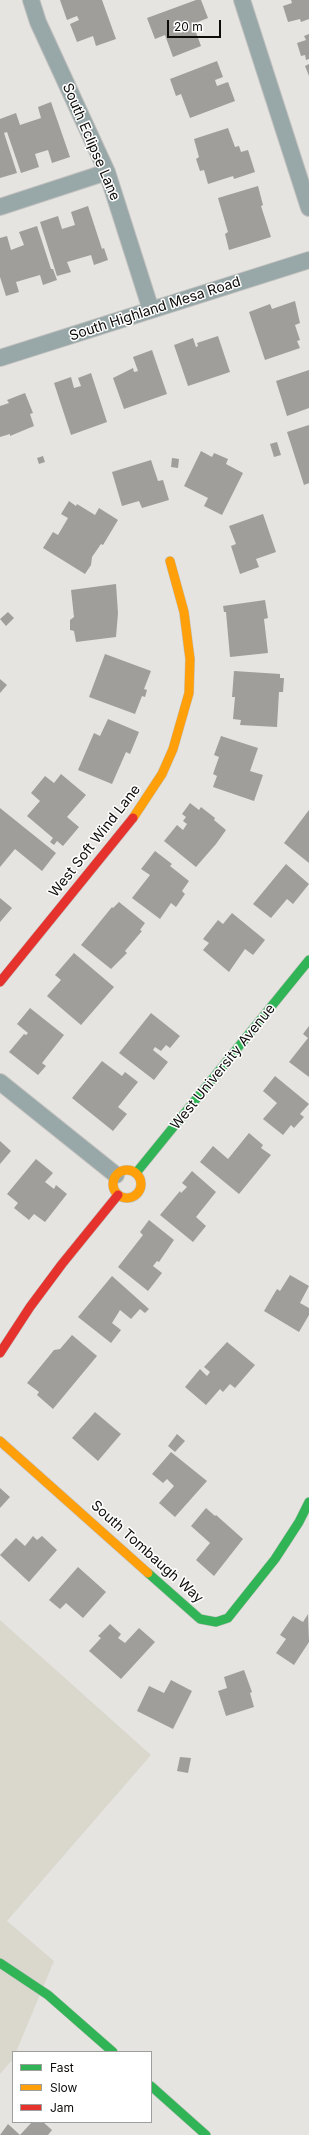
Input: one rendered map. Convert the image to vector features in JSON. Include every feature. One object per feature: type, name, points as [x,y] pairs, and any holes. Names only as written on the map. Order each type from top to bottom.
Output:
[{"type":"street","name":"South Eclipse Lane","points":[[31,0],[38,22],[107,172],[151,310]]},
{"type":"street","points":[[242,0],[309,208]]},
{"type":"street","points":[[0,207],[107,172]]},
{"type":"street","name":"South Highland Mesa Road","points":[[0,358],[309,260]]},
{"type":"street","name":"West Soft Wind Lane","points":[[0,982],[140,809],[162,774],[173,749],[189,693],[190,659],[184,612],[170,562]]},
{"type":"street","name":"West University Avenue","points":[[136,1173],[309,960]]},
{"type":"street","points":[[0,1082],[116,1175]]},
{"type":"street","points":[[125,1170],[136,1173],[142,1182],[139,1194],[129,1199],[118,1195],[113,1186],[116,1175],[125,1170]]},
{"type":"street","points":[[0,1353],[30,1307],[62,1264],[118,1195]]},
{"type":"street","name":"South Tombaugh Way","points":[[0,1441],[200,1619],[216,1622],[228,1618],[257,1582],[299,1522],[309,1502]]},
{"type":"street","points":[[0,1963],[48,1995],[112,2051]]},
{"type":"street","points":[[152,2087],[206,2135]]},
{"type":"shaded area","points":[[0,1620],[151,1755],[7,1921],[54,1961],[16,2051],[12,2051],[12,2060],[0,2074]]},
{"type":"building","points":[[60,0],[102,0],[116,39],[96,46],[93,36],[77,42],[70,24],[79,20],[77,16],[67,20]]},
{"type":"building","points":[[196,0],[201,0],[208,18],[193,24],[201,46],[173,57],[165,35],[155,39],[147,18]]},
{"type":"building","points":[[291,0],[309,0],[309,19],[301,22],[300,19],[288,22],[283,6],[292,3]]},
{"type":"building","points":[[309,34],[309,59],[306,60],[305,55],[301,56],[297,43],[306,40],[304,36]]},
{"type":"building","points":[[217,61],[223,77],[215,80],[217,86],[228,82],[235,101],[190,118],[181,94],[176,96],[170,79]]},
{"type":"building","points":[[309,64],[309,76],[305,66]]},
{"type":"building","points":[[51,102],[70,157],[52,163],[48,150],[35,154],[39,167],[21,173],[7,132],[4,133],[17,173],[0,178],[0,119],[16,113],[20,125],[41,118],[38,107]]},
{"type":"building","points":[[228,128],[235,147],[239,146],[241,152],[248,150],[255,172],[234,179],[233,176],[208,184],[204,170],[200,171],[196,159],[199,157],[194,139]]},
{"type":"building","points":[[258,186],[263,205],[261,206],[271,237],[229,250],[225,234],[228,232],[218,198]]},
{"type":"building","points":[[88,206],[102,249],[104,248],[108,260],[94,265],[91,255],[67,262],[71,272],[57,276],[40,222],[58,216],[62,229],[75,225],[71,212]]},
{"type":"building","points":[[37,226],[51,269],[53,269],[57,280],[43,285],[40,275],[16,282],[19,292],[6,296],[0,277],[0,238],[7,236],[11,250],[24,245],[19,232]]},
{"type":"building","points":[[295,301],[300,323],[295,325],[300,340],[297,341],[300,348],[265,360],[249,312],[270,304],[272,309]]},
{"type":"building","points":[[218,336],[230,372],[188,386],[174,345],[193,338],[196,347],[198,346],[197,343]]},
{"type":"building","points":[[152,350],[167,394],[124,409],[113,378],[133,368],[134,372],[138,371],[133,357]]},
{"type":"building","points":[[309,370],[309,408],[287,416],[276,381]]},
{"type":"building","points":[[91,373],[107,422],[71,435],[54,383],[71,377],[74,388],[81,386],[78,378]]},
{"type":"building","points":[[25,393],[33,413],[30,414],[34,426],[10,436],[10,434],[0,437],[0,406],[9,403],[7,400]]},
{"type":"building","points":[[309,425],[309,483],[304,485],[287,432]]},
{"type":"building","points":[[277,442],[281,455],[274,457],[270,444]]},
{"type":"building","points":[[201,451],[212,457],[214,453],[228,459],[226,464],[243,473],[222,515],[204,506],[208,498],[184,486]]},
{"type":"building","points":[[43,456],[45,462],[39,464],[37,458]]},
{"type":"building","points":[[172,458],[179,459],[178,468],[171,467]]},
{"type":"building","points":[[151,460],[158,481],[163,480],[169,500],[142,508],[139,501],[122,506],[112,472]]},
{"type":"building","points":[[69,501],[95,515],[99,508],[118,520],[103,545],[101,544],[92,557],[91,565],[85,574],[43,548],[53,532],[58,535],[68,518],[61,514]]},
{"type":"building","points":[[263,514],[276,552],[256,559],[259,567],[240,574],[231,546],[236,544],[229,526]]},
{"type":"building","points":[[116,584],[118,613],[116,637],[76,642],[74,631],[70,630],[70,620],[74,617],[71,590]]},
{"type":"building","points":[[265,600],[268,618],[264,619],[268,653],[230,657],[226,612],[224,612],[223,606]]},
{"type":"building","points":[[8,612],[14,618],[6,626],[0,619]]},
{"type":"building","points":[[105,654],[151,671],[144,689],[147,690],[145,697],[142,696],[135,714],[89,697]]},
{"type":"building","points":[[234,671],[280,674],[280,678],[284,678],[283,692],[279,692],[277,727],[240,725],[241,720],[233,719],[235,697],[232,697]]},
{"type":"building","points":[[0,679],[7,685],[0,693]]},
{"type":"building","points":[[108,719],[139,732],[130,754],[126,752],[112,784],[78,770],[94,733],[100,736]]},
{"type":"building","points":[[221,736],[258,748],[250,771],[263,775],[254,801],[213,787],[217,776],[213,774],[219,757],[214,755]]},
{"type":"building","points":[[61,774],[86,795],[67,817],[79,827],[63,846],[57,841],[54,845],[50,842],[53,838],[27,816],[40,801],[31,793],[45,776],[54,783]]},
{"type":"building","points":[[190,803],[199,810],[201,807],[215,818],[214,820],[226,830],[196,867],[164,841],[177,825],[183,830],[187,824],[183,821],[186,817],[182,814]]},
{"type":"building","points":[[0,808],[56,853],[42,871],[15,849],[0,867]]},
{"type":"building","points":[[309,810],[309,863],[284,843]]},
{"type":"building","points":[[155,851],[172,864],[170,866],[189,881],[182,891],[185,894],[176,907],[171,903],[160,919],[132,898],[150,875],[141,869]]},
{"type":"building","points":[[286,864],[309,884],[293,904],[287,899],[271,918],[253,904]]},
{"type":"building","points":[[0,898],[12,908],[0,922]]},
{"type":"building","points":[[119,902],[145,923],[140,930],[142,931],[125,951],[127,953],[111,969],[81,945],[112,907],[113,908]]},
{"type":"building","points":[[232,913],[265,940],[253,955],[245,949],[229,972],[203,950],[209,943],[203,939],[218,920],[223,924]]},
{"type":"building","points":[[74,953],[114,987],[81,1025],[47,996],[61,980],[55,975]]},
{"type":"building","points":[[30,1008],[64,1035],[42,1063],[46,1066],[38,1075],[9,1052],[24,1034],[26,1035],[28,1033],[17,1024]]},
{"type":"building","points":[[151,1013],[180,1036],[170,1048],[166,1045],[161,1051],[155,1047],[153,1050],[168,1062],[154,1080],[119,1053]]},
{"type":"building","points":[[309,1026],[309,1077],[289,1062],[308,1038],[303,1034]]},
{"type":"building","points":[[102,1061],[122,1076],[125,1072],[138,1082],[118,1107],[127,1114],[113,1131],[72,1098]]},
{"type":"building","points":[[275,1076],[309,1104],[300,1114],[304,1117],[294,1128],[291,1125],[283,1135],[263,1119],[277,1103],[263,1091]]},
{"type":"building","points":[[249,1133],[263,1145],[261,1148],[271,1155],[239,1194],[200,1162],[213,1146],[228,1159]]},
{"type":"building","points":[[0,1141],[11,1151],[0,1164]]},
{"type":"building","points":[[36,1159],[53,1173],[45,1182],[54,1189],[56,1185],[67,1194],[45,1222],[34,1214],[29,1220],[14,1208],[18,1203],[7,1194]]},
{"type":"building","points":[[192,1171],[216,1192],[196,1217],[206,1226],[193,1242],[160,1215],[180,1191],[181,1193],[187,1187],[182,1183]]},
{"type":"building","points":[[149,1220],[174,1240],[159,1262],[157,1261],[153,1266],[162,1273],[148,1291],[118,1267],[143,1235],[140,1232]]},
{"type":"building","points":[[290,1275],[309,1286],[300,1303],[309,1308],[309,1315],[299,1332],[264,1311],[277,1289],[280,1291]]},
{"type":"building","points":[[112,1276],[149,1309],[145,1313],[140,1309],[131,1319],[120,1310],[112,1323],[121,1330],[111,1343],[78,1317]]},
{"type":"building","points":[[72,1335],[97,1356],[53,1409],[37,1395],[39,1392],[27,1383],[54,1350],[60,1349]]},
{"type":"building","points":[[227,1342],[255,1365],[235,1388],[230,1384],[223,1392],[220,1389],[206,1405],[185,1387],[200,1369],[207,1376],[210,1372],[204,1367]]},
{"type":"building","points":[[95,1412],[121,1434],[98,1461],[72,1438]]},
{"type":"building","points":[[177,1434],[185,1441],[175,1452],[168,1446]]},
{"type":"building","points":[[171,1452],[207,1481],[175,1517],[159,1503],[174,1486],[167,1479],[163,1483],[152,1474]]},
{"type":"building","points":[[0,1488],[10,1497],[0,1508]]},
{"type":"building","points":[[206,1508],[243,1539],[214,1576],[196,1560],[210,1543],[191,1526]]},
{"type":"building","points":[[33,1536],[37,1540],[42,1536],[57,1550],[29,1582],[0,1555],[16,1538],[25,1546]]},
{"type":"building","points":[[78,1567],[106,1592],[83,1618],[66,1603],[60,1609],[49,1600]]},
{"type":"building","points":[[308,1614],[309,1642],[294,1665],[276,1653],[286,1639],[280,1635],[293,1616],[303,1622]]},
{"type":"building","points":[[110,1624],[121,1634],[118,1638],[125,1643],[139,1628],[155,1642],[121,1679],[89,1651],[101,1638],[98,1636]]},
{"type":"building","points":[[244,1670],[252,1692],[250,1693],[254,1707],[226,1716],[218,1691],[227,1688],[224,1677]]},
{"type":"building","points":[[171,1680],[192,1691],[173,1729],[137,1711],[149,1686],[164,1693]]},
{"type":"building","points":[[180,1757],[191,1758],[188,1773],[177,1771]]},
{"type":"building","points":[[31,2123],[44,2123],[52,2130],[48,2135],[20,2135]]},
{"type":"building","points":[[8,2124],[20,2135],[0,2135]]},
{"type":"traffic: fast","points":[[136,1173],[309,960]]},
{"type":"traffic: fast","points":[[148,1573],[200,1619],[216,1622],[228,1618],[275,1559],[299,1522],[309,1502]]},
{"type":"traffic: fast","points":[[0,1963],[48,1995],[112,2051]]},
{"type":"traffic: fast","points":[[152,2087],[206,2135]]},
{"type":"traffic: slow","points":[[133,818],[162,774],[173,749],[189,693],[190,659],[184,612],[170,561]]},
{"type":"traffic: slow","points":[[127,1170],[133,1171],[137,1174],[140,1178],[141,1184],[140,1190],[137,1194],[133,1197],[127,1198],[121,1197],[117,1194],[114,1190],[113,1184],[114,1178],[117,1174],[121,1171],[127,1170]]},
{"type":"traffic: slow","points":[[0,1441],[148,1573]]},
{"type":"traffic: jam","points":[[0,982],[133,818]]},
{"type":"traffic: jam","points":[[0,1353],[30,1307],[62,1264],[118,1195]]}]
